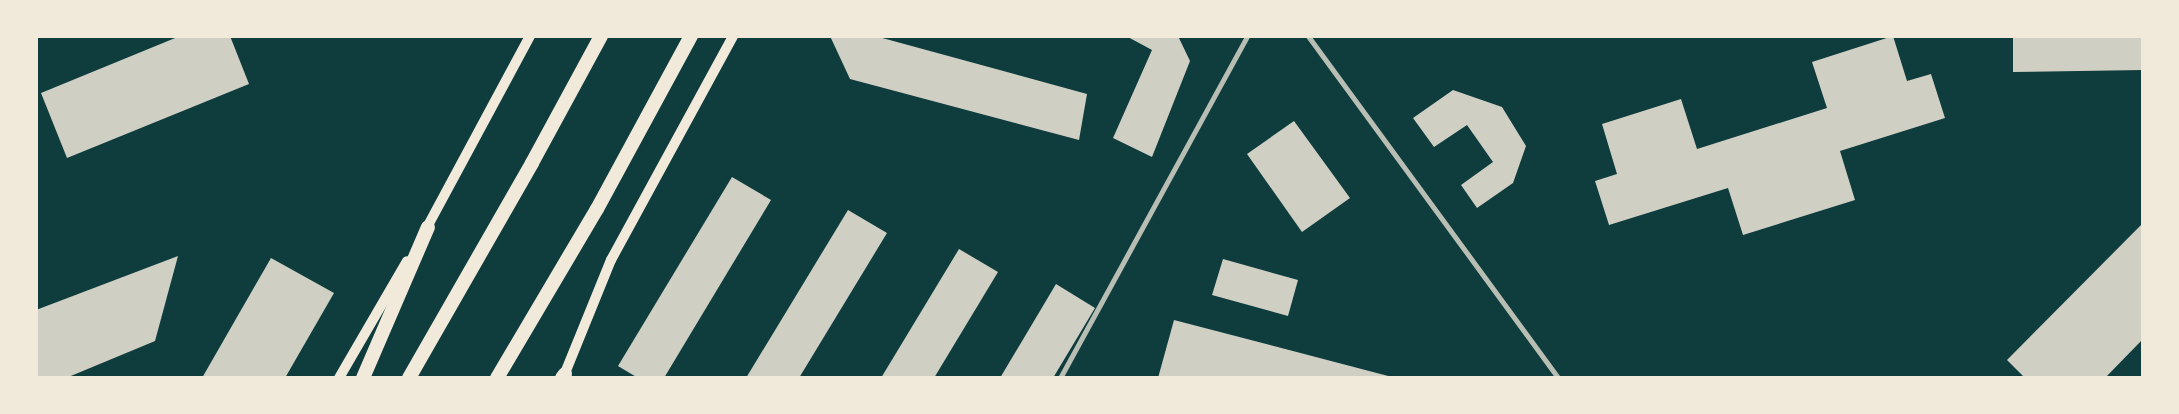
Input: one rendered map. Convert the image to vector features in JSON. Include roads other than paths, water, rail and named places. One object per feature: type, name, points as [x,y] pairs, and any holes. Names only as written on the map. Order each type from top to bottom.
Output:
[{"type":"highway","points":[[408,378],[532,163],[601,36]]},
{"type":"highway","points":[[497,378],[597,208],[691,36]]},
{"type":"highway","points":[[363,378],[428,227]]},
{"type":"main road","points":[[339,378],[428,227],[530,36]]},
{"type":"main road","points":[[564,376],[611,260],[733,36]]},
{"type":"street","points":[[1060,378],[1247,36]]},
{"type":"street","points":[[1308,36],[1558,378]]}]
